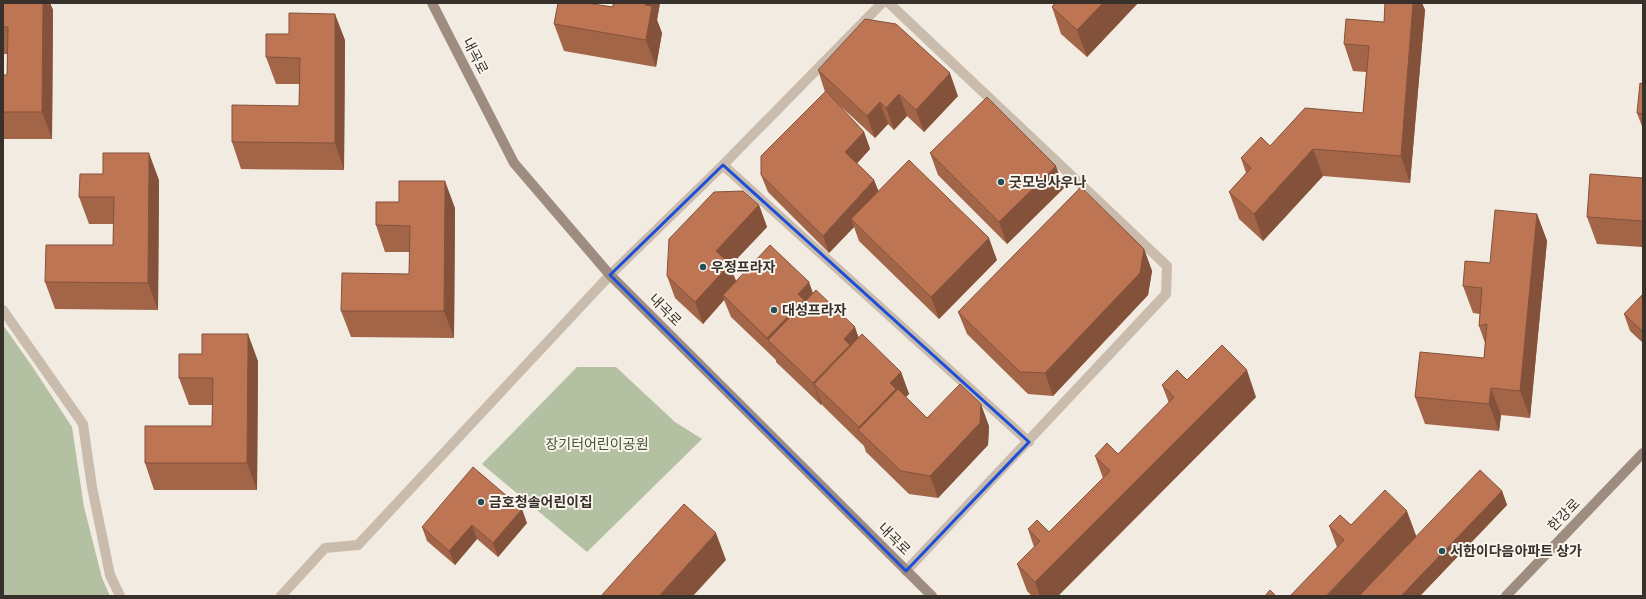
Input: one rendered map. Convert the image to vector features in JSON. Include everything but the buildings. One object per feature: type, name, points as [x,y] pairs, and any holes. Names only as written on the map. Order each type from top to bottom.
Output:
[{"type":"main road","name":"내곡로","points":[[432,3],[514,163],[610,275],[932,596]]},
{"type":"main road","name":"한강로","points":[[1506,596],[1643,453]]},
{"type":"street","points":[[281,596],[325,548],[358,545],[610,275],[723,165],[882,3]]},
{"type":"street","points":[[889,3],[1167,266],[1166,294],[1029,442],[906,571]]},
{"type":"street","points":[[723,165],[1029,442]]},
{"type":"street","points":[[3,310],[83,424],[92,487],[110,575],[120,596]]},
{"type":"highlighted area","points":[[723,165],[1029,442],[906,571],[610,275]]},
{"type":"green space","points":[[3,325],[72,427],[84,507],[102,578],[110,596],[3,596]]},
{"type":"green space","name":"장기터어린이공원","points":[[577,367],[616,367],[675,422],[702,439],[587,552],[482,464]]},
{"type":"place","name":"굿모닝사우나","points":[[1001,182]]},
{"type":"place","name":"우정프라자","points":[[703,267]]},
{"type":"place","name":"대성프라자","points":[[774,310]]},
{"type":"place","name":"금호청솔어린이집","points":[[481,502]]},
{"type":"place","name":"서한이다음아파트 상가","points":[[1442,551]]}]
